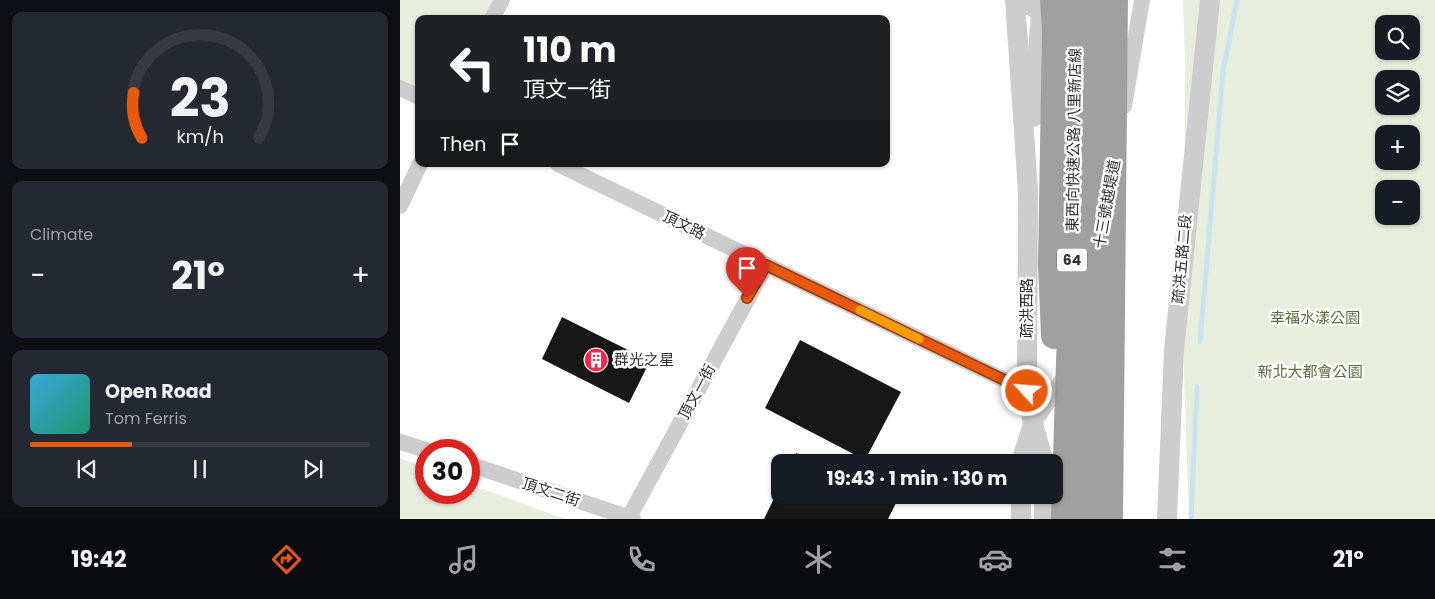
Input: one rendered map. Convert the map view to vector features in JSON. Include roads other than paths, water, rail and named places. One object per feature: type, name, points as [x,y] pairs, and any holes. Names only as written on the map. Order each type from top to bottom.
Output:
[{"type":"highway","name":"東西向快速公路 八里新店線","points":[[1064,519],[1072,268],[1076,0]]},
{"type":"highway","name":"東西向快速公路 八里新店線","points":[[1088,519],[1091,257],[1097,0]]},
{"type":"highway","points":[[1110,519],[1115,0]]},
{"type":"highway","points":[[1045,4],[1055,30],[1050,264],[1064,519]]},
{"type":"street","points":[[494,15],[502,0]]},
{"type":"street","points":[[1015,0],[1045,4]]},
{"type":"street","name":"疏洪西路","points":[[1015,0],[1028,191],[1027,391],[1033,424],[1042,454]]},
{"type":"street","name":"十三號越堤道","points":[[1033,424],[1083,349],[1142,0]]},
{"type":"street","name":"疏洪五路二段","points":[[1167,519],[1174,350],[1210,0]]},
{"type":"street","name":"疏洪西路","points":[[1028,191],[1045,4]]},
{"type":"street","points":[[400,88],[415,95]]},
{"type":"street","points":[[400,206],[419,167]]},
{"type":"street","name":"頂文路","points":[[564,167],[1027,391]]},
{"type":"street","name":"頂文一街","points":[[630,518],[766,265]]},
{"type":"street","name":"疏洪西路","points":[[1024,454],[1033,424]]},
{"type":"street","points":[[400,442],[415,447]]},
{"type":"street","name":"頂文二街","points":[[480,468],[630,518]]},
{"type":"street","points":[[1021,504],[1021,519]]},
{"type":"street","points":[[1044,504],[1044,519]]},
{"type":"waterway","points":[[1200,342],[1223,71],[1237,0]]},
{"type":"waterway","points":[[1191,519],[1197,387]]},
{"type":"place","name":"群光之星","points":[[596,360]]},
{"type":"park label","name":"幸福水漾公園","points":[[1315,318]]},
{"type":"park label","name":"新北大都會公園","points":[[1310,372]]}]
